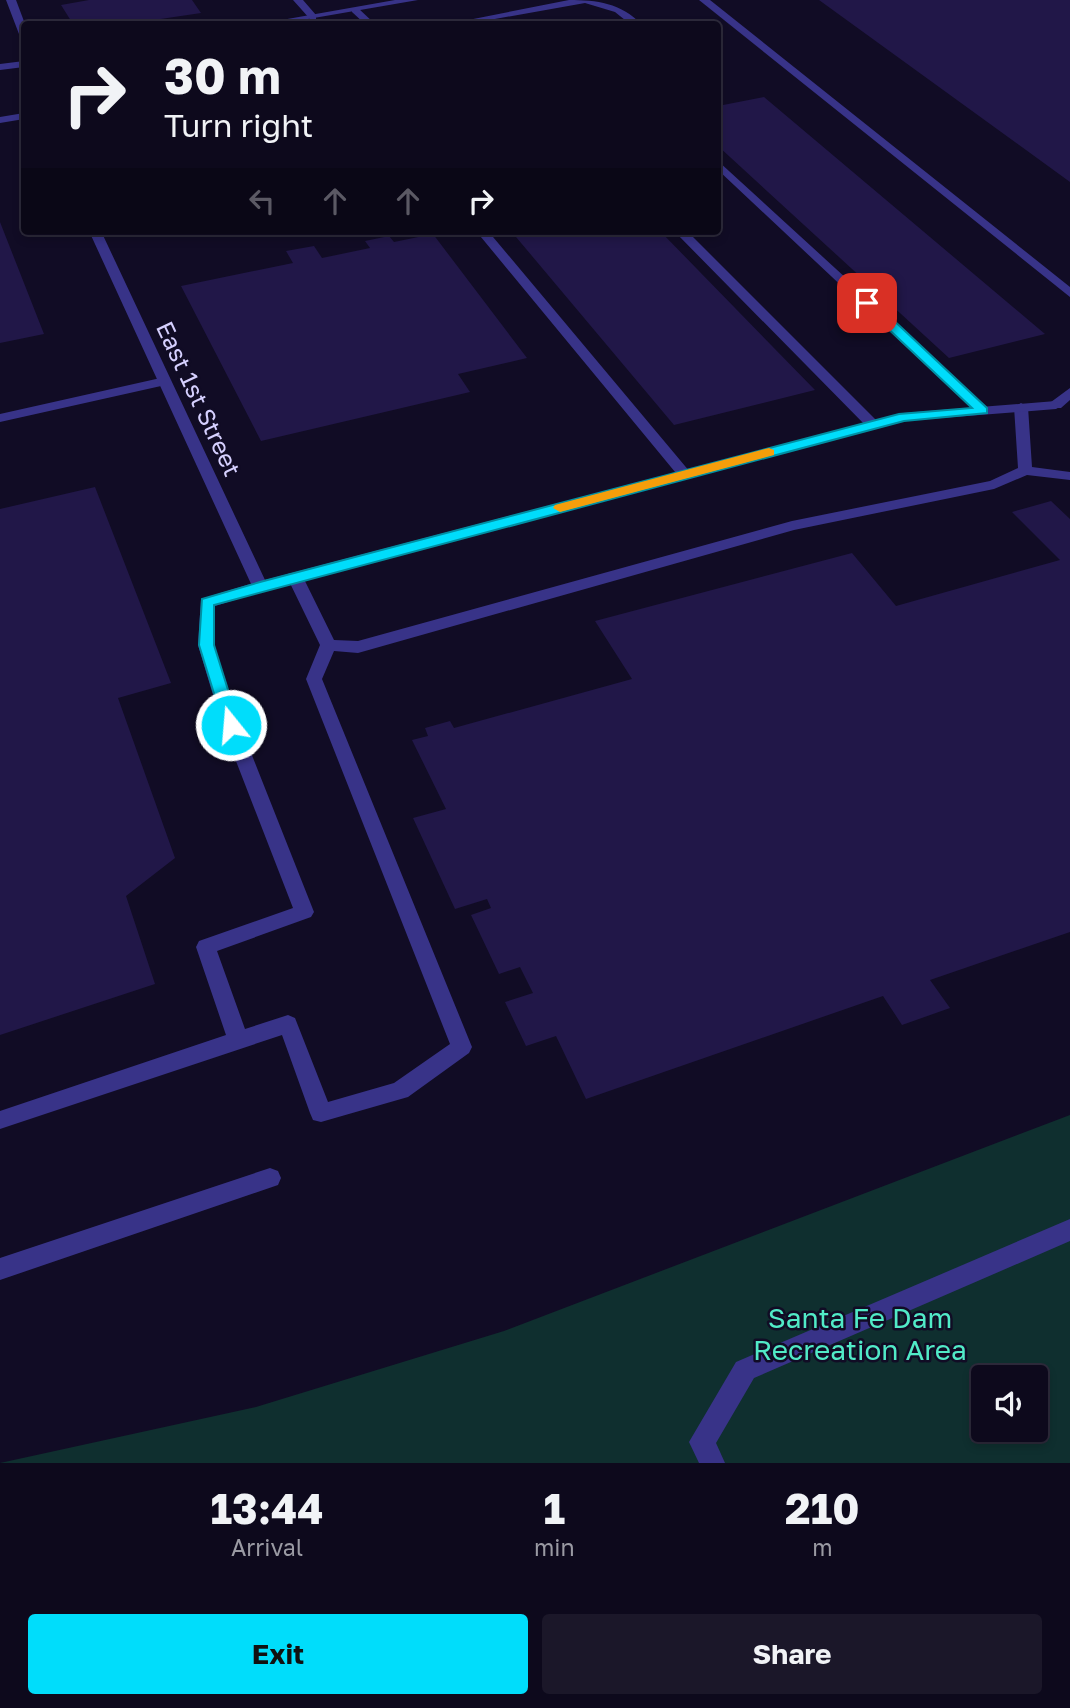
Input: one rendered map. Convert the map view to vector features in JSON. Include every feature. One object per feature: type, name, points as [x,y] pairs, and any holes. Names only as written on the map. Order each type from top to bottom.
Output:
[{"type":"street","points":[[11,0],[21,26]]},
{"type":"street","points":[[298,0],[313,17]]},
{"type":"street","points":[[285,21],[413,0]]},
{"type":"street","points":[[470,21],[585,0],[618,10],[632,21]]},
{"type":"street","points":[[704,0],[1070,293]]},
{"type":"street","points":[[355,9],[367,21]]},
{"type":"street","points":[[0,67],[21,65]]},
{"type":"street","points":[[0,120],[21,116]]},
{"type":"street","points":[[721,167],[983,411]]},
{"type":"street","name":"East 1st Street","points":[[97,235],[260,586]]},
{"type":"street","points":[[485,235],[685,475]]},
{"type":"street","points":[[684,235],[873,425]]},
{"type":"street","points":[[0,418],[165,381]]},
{"type":"street","points":[[238,1040],[206,947],[304,912],[231,725],[206,645],[207,603],[260,586],[904,417],[1063,406],[1070,392]]},
{"type":"street","points":[[1021,407],[1025,470]]},
{"type":"street","points":[[328,645],[358,647],[792,526],[994,485],[1025,470],[1070,476]]},
{"type":"street","points":[[0,1120],[288,1024],[321,1113],[400,1090],[462,1047],[314,679],[328,645],[295,577]]},
{"type":"street","points":[[0,1269],[270,1178]]},
{"type":"street","points":[[712,1463],[702,1442],[745,1370],[1070,1230]]},
{"type":"green space","name":"Santa Fe Dam Recreation Area","points":[[1070,1115],[1070,1463],[0,1463],[256,1407],[504,1331]]},
{"type":"building","points":[[89,0],[192,0],[201,13],[147,21],[71,21],[61,5]]},
{"type":"building","points":[[819,0],[1070,0],[1070,182]]},
{"type":"building","points":[[764,97],[1045,334],[949,358],[721,149],[721,105]]},
{"type":"building","points":[[0,222],[44,334],[0,343]]},
{"type":"building","points":[[434,235],[527,358],[458,374],[470,392],[261,441],[181,286],[293,263],[286,251],[314,246],[322,258],[370,248],[365,241],[389,236],[394,242]]},
{"type":"building","points":[[514,235],[664,235],[815,390],[674,425]]},
{"type":"building","points":[[95,487],[171,683],[118,698],[175,858],[126,896],[155,984],[0,1035],[0,509]]},
{"type":"building","points":[[1051,501],[1070,519],[1070,932],[930,980],[950,1008],[902,1025],[883,996],[586,1099],[556,1036],[526,1046],[505,1002],[533,993],[520,967],[499,974],[471,915],[491,908],[487,899],[455,909],[413,818],[446,809],[412,740],[428,736],[425,728],[450,721],[454,728],[632,679],[595,621],[852,553],[896,606],[1060,560],[1012,512]]},
{"type":"slow traffic","points":[[560,508],[769,452]]},
{"type":"route","points":[[231,725],[206,645],[207,603],[260,586],[904,417],[983,411],[867,303]]}]
